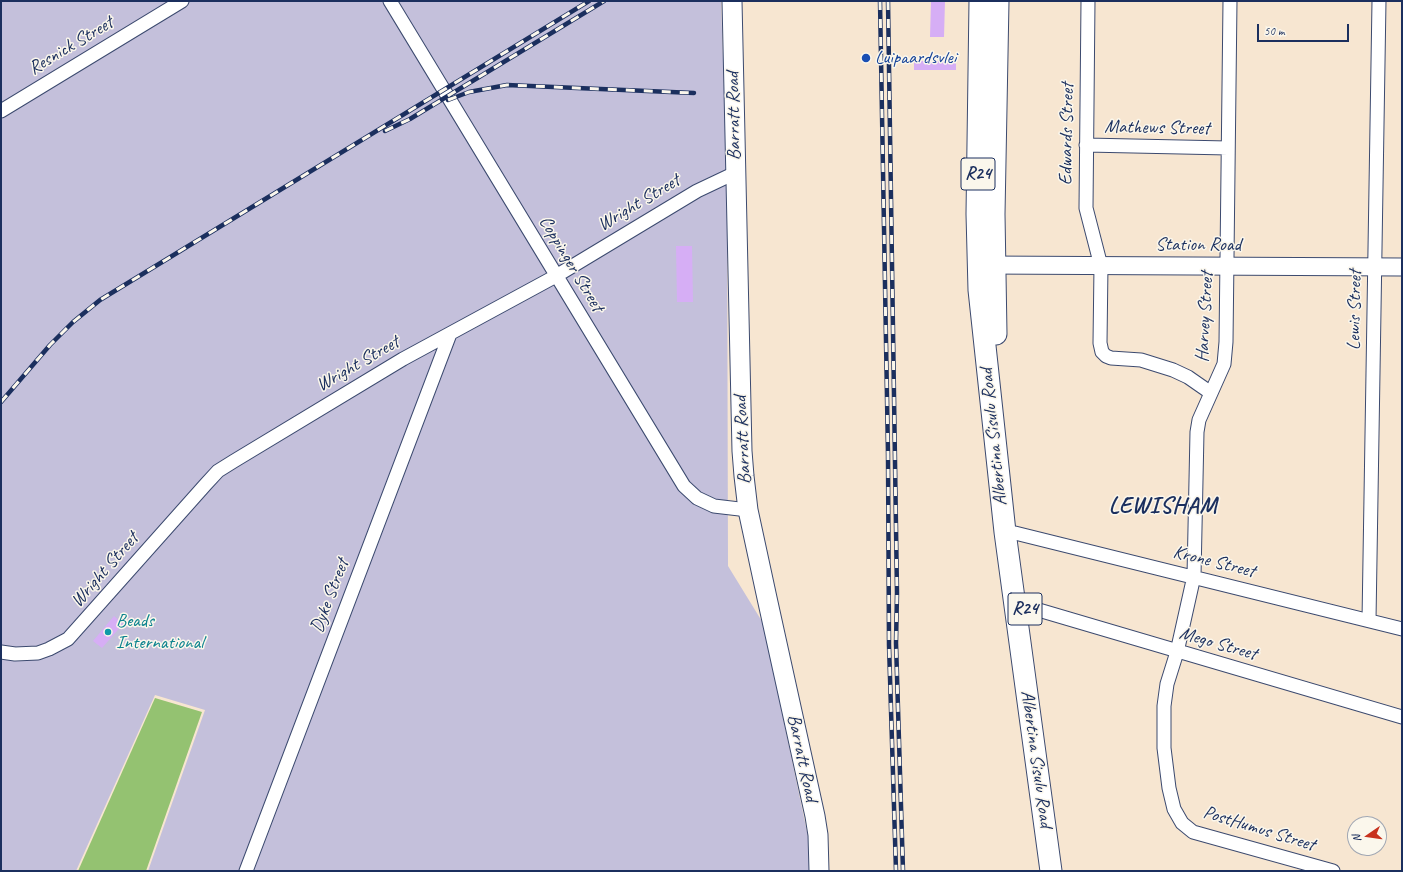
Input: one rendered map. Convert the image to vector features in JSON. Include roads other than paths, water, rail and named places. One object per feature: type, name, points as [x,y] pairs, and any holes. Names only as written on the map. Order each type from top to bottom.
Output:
[{"type":"main road","name":"Barratt Road","points":[[732,1],[742,451],[748,510],[815,816],[818,834],[819,871]]},
{"type":"main road","name":"Albertina Sisulu Road","points":[[980,1],[988,60],[986,265],[1004,524],[1020,605],[1061,871]]},
{"type":"main road","name":"Albertina Sisulu Road","points":[[988,60],[998,1]]},
{"type":"main road","name":"Albertina Sisulu Road","points":[[986,265],[997,346],[1015,533],[1020,605],[1051,871]]},
{"type":"street","name":"Resnick Street","points":[[1,111],[182,1]]},
{"type":"street","name":"Coppinger Street","points":[[390,1],[684,486],[697,498],[714,506],[748,510]]},
{"type":"street","name":"Edwards Street","points":[[1088,1],[1086,208],[1101,266],[1100,343],[1102,352],[1106,356],[1141,360],[1159,364],[1188,377],[1211,393]]},
{"type":"street","name":"Harvey Street","points":[[1177,652],[1194,576],[1197,432],[1199,420],[1224,364],[1226,342],[1230,1]]},
{"type":"street","name":"Lewis Street","points":[[1369,620],[1379,1]]},
{"type":"street","name":"Mathews Street","points":[[1086,145],[1228,148]]},
{"type":"street","name":"Wright Street","points":[[1,652],[26,654],[49,649],[68,639],[78,630],[218,472],[340,395],[556,276],[692,194],[735,173]]},
{"type":"street","name":"Station Road","points":[[986,265],[1402,267]]},
{"type":"street","name":"Dyke Street","points":[[246,871],[450,334]]},
{"type":"street","name":"Krone Street","points":[[1015,533],[1194,576],[1402,629]]},
{"type":"street","name":"Mego Street","points":[[1020,605],[1402,717]]},
{"type":"street","name":"PostHumus Street","points":[[1177,652],[1168,684],[1164,727],[1168,788],[1174,809],[1182,823],[1193,832],[1206,837],[1333,871]]},
{"type":"railway","points":[[1,402],[50,345],[73,322],[100,300],[589,1]]},
{"type":"railway","points":[[385,131],[410,119],[604,1]]},
{"type":"railway","points":[[880,1],[888,454],[889,645],[896,871]]},
{"type":"railway","points":[[888,1],[897,593],[896,643],[903,871]]},
{"type":"railway","points":[[448,100],[469,92],[507,85],[694,93]]},
{"type":"place","name":"Luipaardsvlei","points":[[866,58]]},
{"type":"place","name":"Beads International","points":[[108,632]]},
{"type":"district","name":"LEWISHAM","points":[[1163,507]]}]
